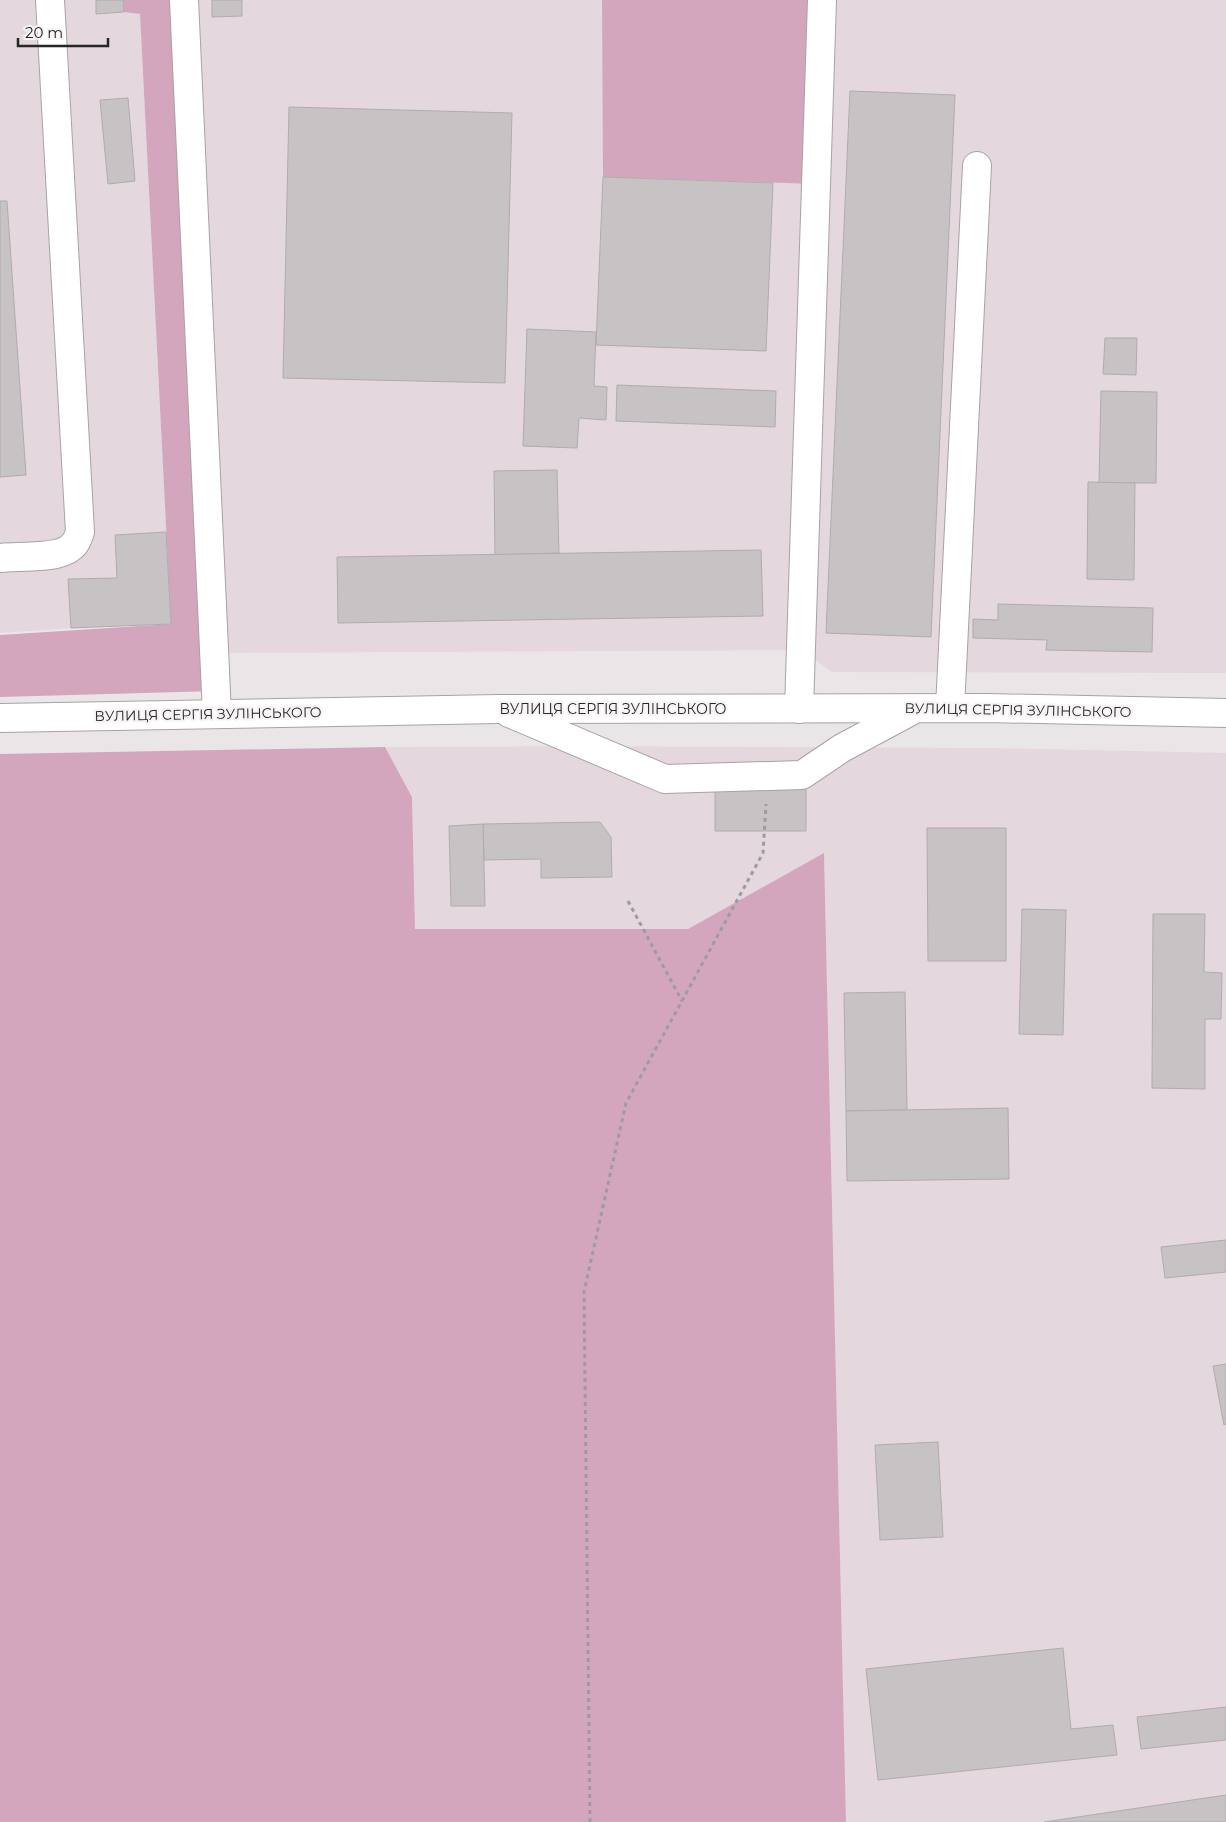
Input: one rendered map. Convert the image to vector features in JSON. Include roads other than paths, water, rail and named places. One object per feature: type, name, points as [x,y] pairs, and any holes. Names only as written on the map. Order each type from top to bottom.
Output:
[{"type":"street","points":[[0,558],[58,554],[69,550],[76,542],[80,532],[50,0]]},
{"type":"street","points":[[184,0],[217,714]]},
{"type":"street","points":[[799,709],[822,0]]},
{"type":"street","points":[[950,708],[977,166]]},
{"type":"street","points":[[499,708],[665,779],[802,774],[842,748],[916,708]]},
{"type":"street","name":"ВУЛИЦЯ СЕРГІЯ ЗУЛІНСЬКОГО","points":[[0,718],[499,708],[950,708],[1226,713]]}]
